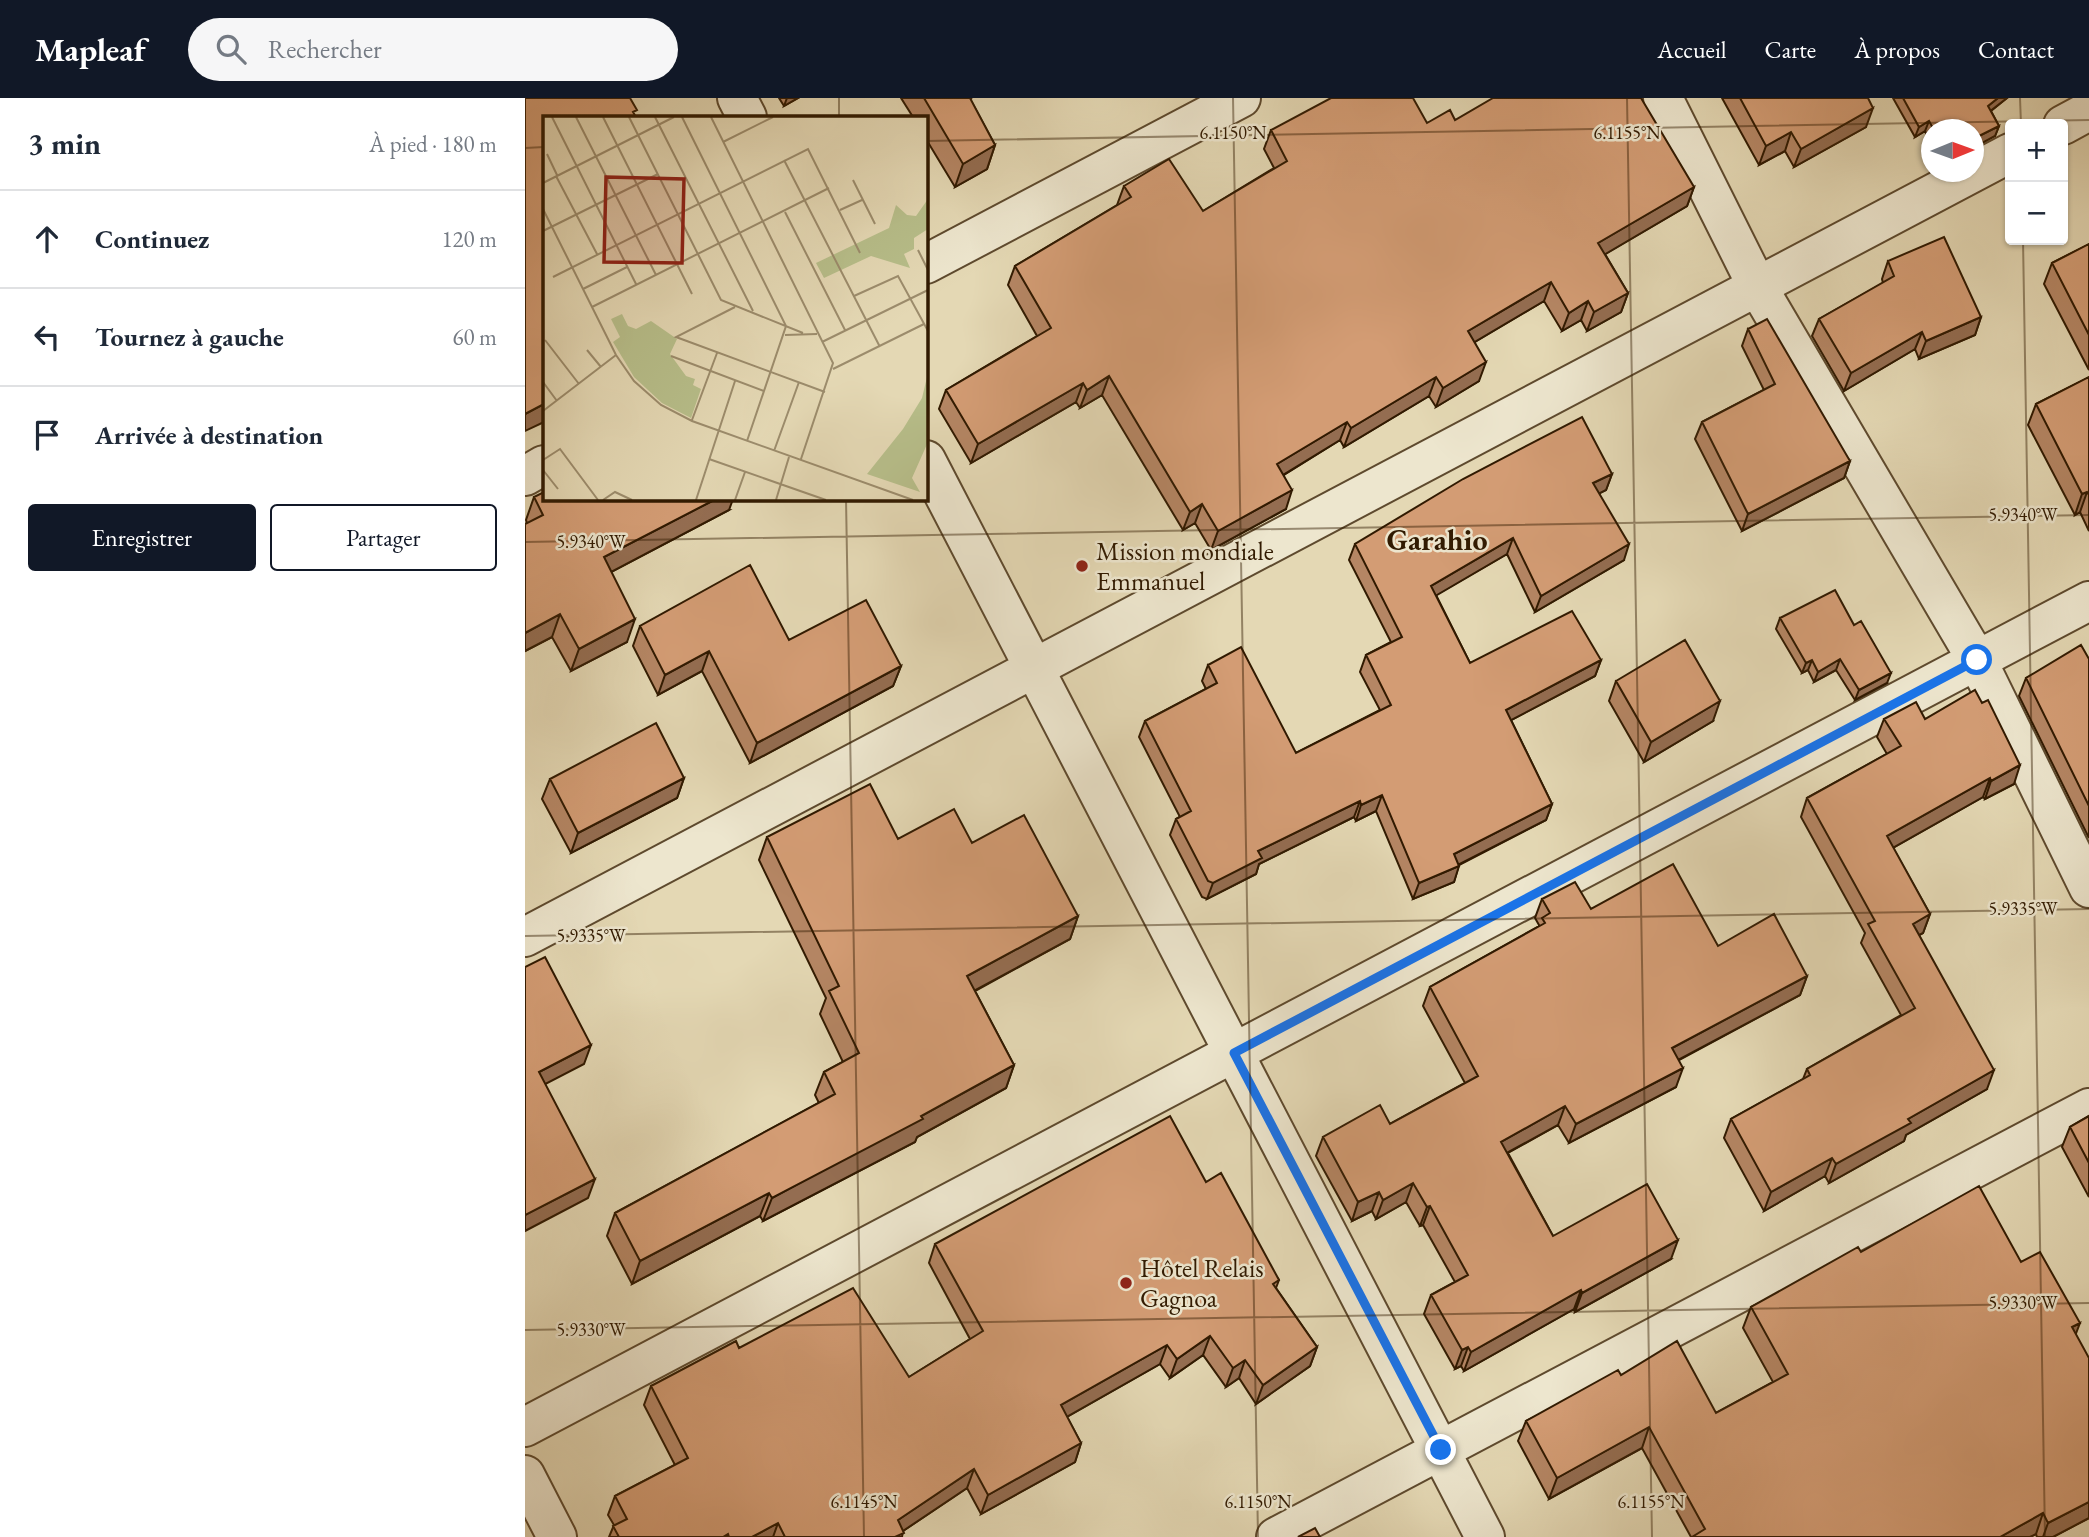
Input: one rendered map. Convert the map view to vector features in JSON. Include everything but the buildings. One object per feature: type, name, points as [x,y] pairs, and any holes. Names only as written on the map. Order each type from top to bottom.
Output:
[{"type":"street","points":[[737,98],[746,116]]},
{"type":"street","points":[[927,263],[1241,98]]},
{"type":"street","points":[[1663,98],[1757,286],[1977,660],[2089,888]]},
{"type":"street","points":[[2068,122],[2089,111]]},
{"type":"street","points":[[525,937],[2005,156]]},
{"type":"street","points":[[927,462],[1485,1537]]},
{"type":"street","points":[[525,476],[543,466]]},
{"type":"street","points":[[525,1427],[2089,601]]},
{"type":"street","points":[[1276,1537],[2089,1108]]},
{"type":"street","points":[[525,1475],[557,1537]]},
{"type":"place","name":"Mission mondiale Emmanuel","points":[[1082,566]]},
{"type":"place","name":"Hôtel Relais Gagnoa","points":[[1126,1283]]},
{"type":"district","name":"Garahio","points":[[1437,539]]},
{"type":"route","points":[[1441,1450],[1234,1053],[1977,660]]}]
